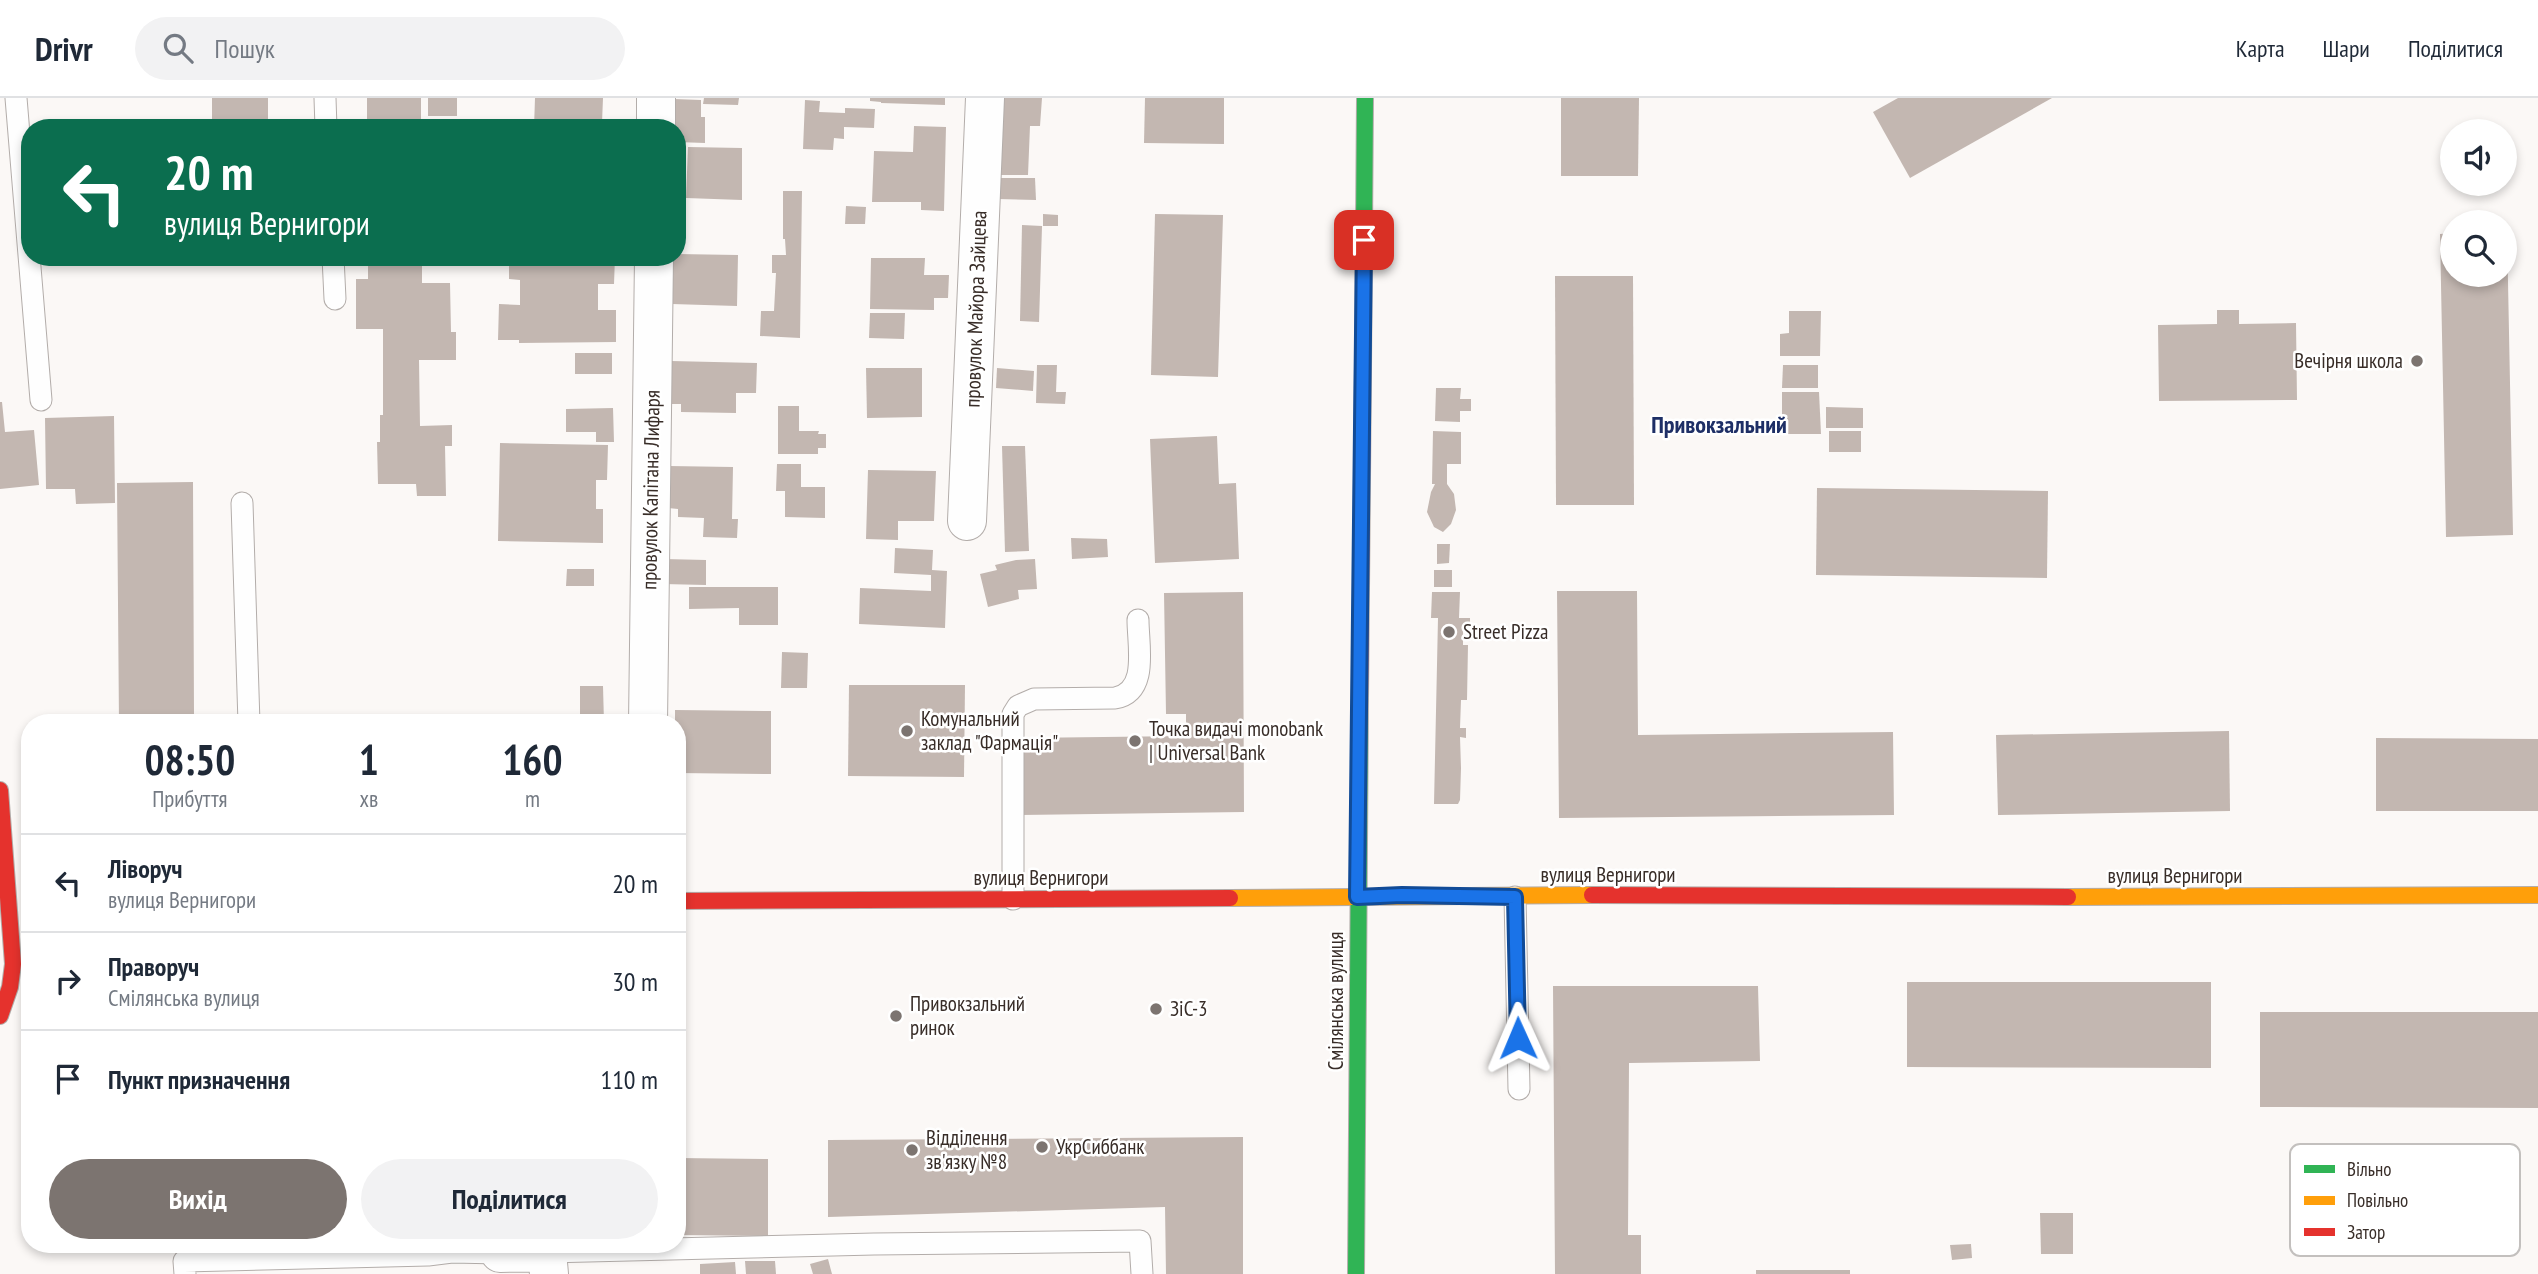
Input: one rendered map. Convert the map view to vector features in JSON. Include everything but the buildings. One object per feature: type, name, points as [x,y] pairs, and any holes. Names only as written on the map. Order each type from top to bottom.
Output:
[{"type":"street","points":[[656,98],[656,119]]},
{"type":"street","name":"провулок Майора Зайцева","points":[[967,521],[985,98]]},
{"type":"street","name":"Смілянська вулиця","points":[[1356,1274],[1365,98]]},
{"type":"street","name":"провулок Капітана Лифаря","points":[[648,714],[654,266]]},
{"type":"street","points":[[0,790],[13,964],[10,987],[0,1016]]},
{"type":"street","name":"вулиця Вернигори","points":[[686,901],[1402,895],[2538,895]]},
{"type":"street","points":[[9,905],[21,905]]},
{"type":"street","points":[[513,1253],[548,1263]]},
{"type":"lane","points":[[16,98],[21,158]]},
{"type":"lane","points":[[324,98],[325,119]]},
{"type":"lane","points":[[30,266],[41,400]]},
{"type":"lane","points":[[333,266],[335,299]]},
{"type":"lane","points":[[242,503],[249,714]]},
{"type":"lane","points":[[1013,899],[1013,714],[1018,706],[1034,699],[1115,698],[1132,691],[1138,674],[1138,620]]},
{"type":"lane","points":[[1515,897],[1519,1089]]},
{"type":"lane","points":[[548,1263],[874,1244],[1140,1241],[1142,1274]]},
{"type":"lane","points":[[185,1274],[184,1261],[444,1253]]},
{"type":"traffic: fast","points":[[1363,367],[1365,98]]},
{"type":"traffic: fast","points":[[1356,1274],[1360,699]]},
{"type":"traffic: slow","points":[[1230,898],[1592,895]]},
{"type":"traffic: slow","points":[[2068,897],[2538,895]]},
{"type":"traffic: jam","points":[[1360,699],[1363,367]]},
{"type":"traffic: jam","points":[[0,790],[13,964],[10,987],[0,1016]]},
{"type":"traffic: jam","points":[[1592,895],[2068,897]]},
{"type":"traffic: jam","points":[[686,901],[1230,898]]},
{"type":"place","name":"Вечірня школа","points":[[2417,361]]},
{"type":"place","name":"Street Pizza","points":[[1449,632]]},
{"type":"place","name":"Комунальний заклад \"Фармація\"","points":[[907,731]]},
{"type":"place","name":"Точка видачі monobank | Universal Bank","points":[[1135,741]]},
{"type":"place","name":"ЗіС-3","points":[[1156,1009]]},
{"type":"place","name":"Привокзальний ринок","points":[[896,1016]]},
{"type":"place","name":"УкрСиббанк","points":[[1042,1147]]},
{"type":"place","name":"Відділення зв'язку №8","points":[[912,1150]]},
{"type":"district","name":"Привокзальний","points":[[1719,425]]},
{"type":"route","points":[[1364,240],[1357,897],[1515,897],[1518,1038]]}]
